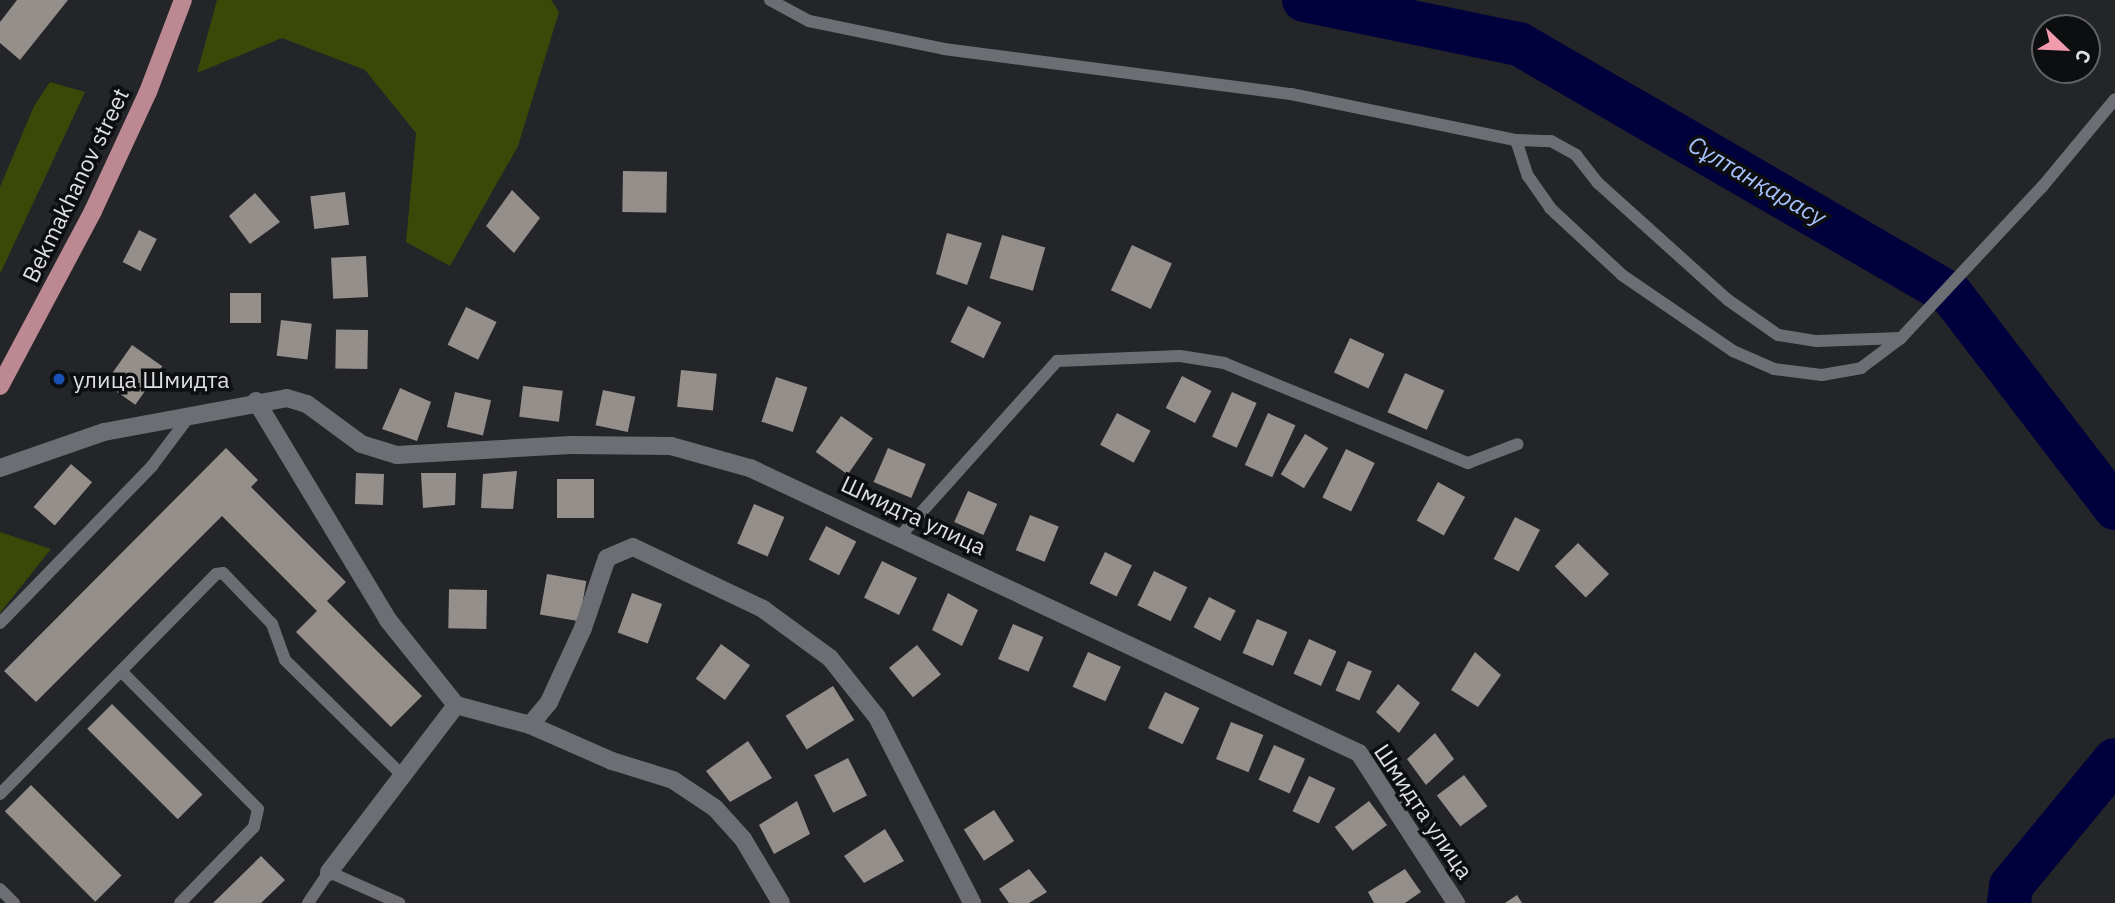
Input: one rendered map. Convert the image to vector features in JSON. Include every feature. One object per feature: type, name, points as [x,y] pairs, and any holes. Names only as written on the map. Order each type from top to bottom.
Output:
[{"type":"main road","name":"Bekmakhanov street","points":[[0,387],[7,360],[93,211],[148,92],[183,0]]},
{"type":"street","name":"Шмидта улица","points":[[256,401],[287,398],[307,404],[361,444],[397,455],[571,445],[671,446],[750,468],[901,536],[1359,754],[1456,903]]},
{"type":"street","points":[[0,468],[104,432],[256,401],[388,620],[456,705],[530,725],[612,761],[673,780],[715,808],[743,839],[781,903]]},
{"type":"street","points":[[530,725],[549,702],[583,628],[607,558],[633,547],[763,609],[830,658],[877,717],[972,903]]},
{"type":"street","points":[[330,872],[401,774],[456,705]]},
{"type":"lane","points":[[770,0],[809,21],[944,49],[1291,94],[1516,140],[1551,141],[1576,155],[1598,183],[1728,300],[1778,335],[1817,341],[1901,338]]},
{"type":"lane","points":[[1516,140],[1528,176],[1550,208],[1622,275],[1733,351],[1774,369],[1822,375],[1861,368],[1901,338],[2042,187],[2115,99]]},
{"type":"lane","points":[[901,536],[1058,361],[1180,356],[1224,363],[1468,463],[1518,444]]},
{"type":"lane","points":[[0,623],[152,466],[191,413]]},
{"type":"lane","points":[[0,794],[216,574],[229,575],[272,624],[285,660],[401,774]]},
{"type":"lane","points":[[121,671],[258,809],[254,827],[180,903]]},
{"type":"lane","points":[[308,903],[330,872],[399,903]]},
{"type":"lane","points":[[0,889],[13,903]]},
{"type":"green space","points":[[217,0],[551,0],[559,12],[518,146],[450,266],[406,242],[416,133],[365,70],[282,38],[197,73]]},
{"type":"green space","points":[[50,82],[85,92],[0,274],[0,187],[34,106]]},
{"type":"green space","points":[[0,532],[51,549],[0,613]]},
{"type":"building","points":[[17,0],[68,0],[20,60],[0,43],[0,22]]},
{"type":"building","points":[[623,171],[667,172],[666,213],[622,212]]},
{"type":"building","points":[[512,190],[540,218],[514,253],[486,226]]},
{"type":"building","points":[[345,192],[349,225],[314,229],[310,196]]},
{"type":"building","points":[[255,193],[280,222],[250,244],[229,216]]},
{"type":"building","points":[[139,230],[157,239],[140,271],[123,262]]},
{"type":"building","points":[[947,233],[982,243],[967,285],[936,274]]},
{"type":"building","points":[[1002,235],[1045,247],[1033,291],[990,278]]},
{"type":"building","points":[[1132,245],[1172,264],[1151,309],[1111,290]]},
{"type":"building","points":[[366,256],[368,297],[333,299],[331,258]]},
{"type":"building","points":[[230,293],[261,293],[261,323],[230,323]]},
{"type":"building","points":[[968,306],[1001,322],[984,358],[950,342]]},
{"type":"building","points":[[466,307],[497,322],[478,360],[448,345]]},
{"type":"building","points":[[281,320],[312,324],[307,360],[277,356]]},
{"type":"building","points":[[336,329],[368,330],[367,369],[335,368]]},
{"type":"building","points":[[1350,338],[1384,354],[1368,388],[1334,372]]},
{"type":"building","points":[[132,345],[162,366],[135,405],[105,384]]},
{"type":"building","points":[[681,370],[717,374],[713,411],[677,407]]},
{"type":"building","points":[[1405,373],[1444,390],[1427,430],[1388,412]]},
{"type":"building","points":[[1182,376],[1211,391],[1195,423],[1166,408]]},
{"type":"building","points":[[776,377],[807,387],[793,432],[761,422]]},
{"type":"building","points":[[523,386],[563,391],[559,422],[519,417]]},
{"type":"building","points":[[400,388],[431,402],[417,441],[382,429]]},
{"type":"building","points":[[603,390],[635,397],[628,432],[596,425]]},
{"type":"building","points":[[455,392],[491,400],[483,435],[447,427]]},
{"type":"building","points":[[1232,392],[1257,403],[1237,448],[1212,437]]},
{"type":"building","points":[[1117,413],[1151,431],[1134,463],[1100,445]]},
{"type":"building","points":[[1268,413],[1295,425],[1272,477],[1245,465]]},
{"type":"building","points":[[841,416],[873,438],[848,474],[816,452]]},
{"type":"building","points":[[1305,434],[1328,448],[1304,488],[1281,474]]},
{"type":"building","points":[[226,448],[258,480],[251,487],[346,582],[327,601],[422,696],[391,727],[296,632],[317,611],[222,516],[36,702],[4,671]]},
{"type":"building","points":[[888,448],[926,464],[911,498],[874,482]]},
{"type":"building","points":[[1346,449],[1375,463],[1351,512],[1322,498]]},
{"type":"building","points":[[71,464],[92,482],[55,525],[34,507]]},
{"type":"building","points":[[517,471],[513,509],[481,508],[483,474]]},
{"type":"building","points":[[356,473],[384,474],[383,505],[355,504]]},
{"type":"building","points":[[421,473],[456,473],[455,505],[423,508]]},
{"type":"building","points":[[557,479],[594,479],[594,518],[557,518]]},
{"type":"building","points":[[1438,482],[1465,497],[1444,536],[1417,520]]},
{"type":"building","points":[[968,491],[997,504],[983,535],[954,522]]},
{"type":"building","points":[[754,504],[784,517],[768,556],[737,544]]},
{"type":"building","points":[[1030,515],[1059,527],[1045,562],[1016,550]]},
{"type":"building","points":[[1515,517],[1540,530],[1519,572],[1494,559]]},
{"type":"building","points":[[826,526],[856,541],[839,575],[809,560]]},
{"type":"building","points":[[1578,543],[1609,574],[1586,597],[1555,566]]},
{"type":"building","points":[[1105,552],[1132,565],[1117,597],[1090,583]]},
{"type":"building","points":[[882,561],[917,578],[899,615],[864,598]]},
{"type":"building","points":[[1154,571],[1187,587],[1171,621],[1137,605]]},
{"type":"building","points":[[547,574],[586,581],[579,621],[540,614]]},
{"type":"building","points":[[449,589],[487,590],[486,629],[448,628]]},
{"type":"building","points":[[632,593],[662,604],[648,643],[618,632]]},
{"type":"building","points":[[948,593],[978,610],[962,646],[932,630]]},
{"type":"building","points":[[1209,597],[1236,611],[1220,641],[1194,627]]},
{"type":"building","points":[[1257,619],[1287,632],[1273,666],[1243,653]]},
{"type":"building","points":[[1013,624],[1043,637],[1029,672],[998,659]]},
{"type":"building","points":[[1309,639],[1336,651],[1321,686],[1294,674]]},
{"type":"building","points":[[721,644],[750,665],[725,700],[696,679]]},
{"type":"building","points":[[917,645],[941,675],[913,697],[889,668]]},
{"type":"building","points":[[1088,652],[1121,667],[1105,701],[1073,687]]},
{"type":"building","points":[[1475,652],[1501,675],[1478,707],[1451,690]]},
{"type":"building","points":[[1348,661],[1372,671],[1359,701],[1335,690]]},
{"type":"building","points":[[1398,684],[1420,703],[1399,733],[1376,712]]},
{"type":"building","points":[[833,686],[854,720],[807,750],[786,716]]},
{"type":"building","points":[[1165,692],[1199,708],[1183,744],[1148,728]]},
{"type":"building","points":[[112,704],[203,795],[178,819],[87,729]]},
{"type":"building","points":[[1231,722],[1263,735],[1248,772],[1216,759]]},
{"type":"building","points":[[1435,733],[1454,759],[1426,785],[1407,759]]},
{"type":"building","points":[[748,741],[772,778],[730,802],[706,771]]},
{"type":"building","points":[[1274,745],[1305,759],[1290,794],[1259,780]]},
{"type":"building","points":[[848,758],[867,795],[833,813],[814,775]]},
{"type":"building","points":[[1464,775],[1487,806],[1460,827],[1437,795]]},
{"type":"building","points":[[1309,776],[1335,788],[1319,824],[1293,811]]},
{"type":"building","points":[[31,785],[122,876],[95,902],[5,811]]},
{"type":"building","points":[[797,801],[810,834],[774,854],[759,825]]},
{"type":"building","points":[[1369,801],[1387,825],[1353,851],[1335,827]]},
{"type":"building","points":[[994,810],[1014,841],[984,861],[964,830]]},
{"type":"building","points":[[885,829],[904,861],[864,883],[844,856]]},
{"type":"building","points":[[261,856],[285,880],[261,903],[213,903]]},
{"type":"building","points":[[1029,869],[1047,892],[1029,903],[1009,903],[999,889]]},
{"type":"building","points":[[1405,869],[1421,892],[1405,903],[1374,903],[1368,892]]},
{"type":"building","points":[[1517,895],[1522,903],[1505,903]]},
{"type":"waterway","name":"Сұлтанқарасу","points":[[1304,0],[1519,44],[1951,294],[2115,508]]},
{"type":"waterway","name":"Сұлтанқарасу","points":[[2009,903],[2011,886],[2115,760]]},
{"type":"place","name":"улица Шмидта","points":[[59,379]]}]
